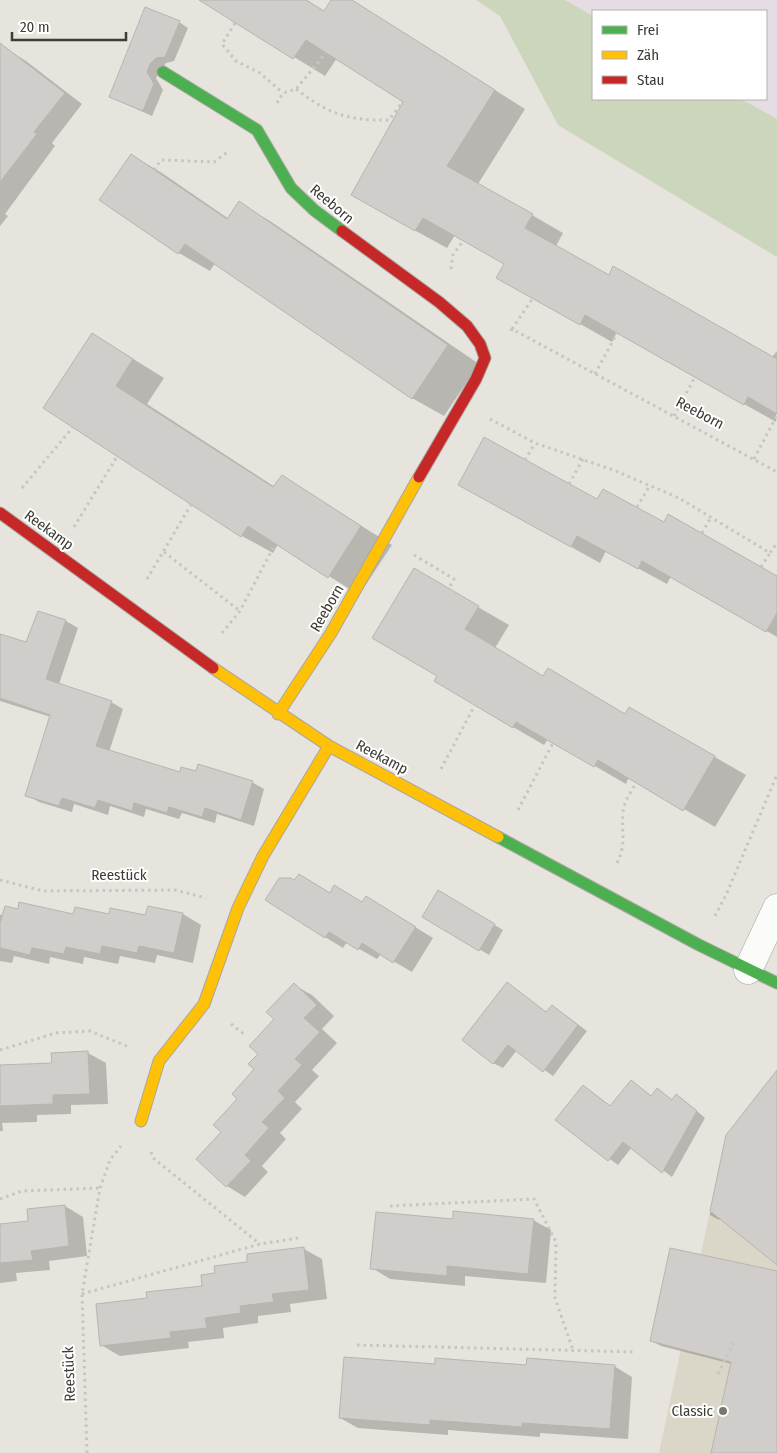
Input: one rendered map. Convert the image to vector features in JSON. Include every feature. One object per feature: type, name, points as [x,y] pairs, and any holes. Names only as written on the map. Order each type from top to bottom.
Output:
[{"type":"street","name":"Reeborn","points":[[163,72],[257,130],[290,188],[314,210],[439,302],[467,326],[480,344],[484,358],[476,378],[304,679],[278,714]]},
{"type":"street","name":"Reekamp","points":[[1,513],[200,659],[278,714],[329,746],[699,945],[777,983]]},
{"type":"street","points":[[141,1121],[159,1061],[204,1004],[238,908],[263,856],[329,746]]},
{"type":"street","points":[[748,970],[777,908]]},
{"type":"path","points":[[235,23],[222,44],[236,61],[260,73],[284,93]]},
{"type":"path","points":[[326,53],[296,89],[314,103],[335,113],[360,121],[389,120],[403,101]]},
{"type":"path","points":[[154,170],[161,160],[214,162],[257,130]]},
{"type":"path","points":[[484,358],[499,348],[533,298]]},
{"type":"path","name":"Reeborn","points":[[512,329],[777,472]]},
{"type":"path","points":[[595,374],[617,333]]},
{"type":"path","points":[[674,416],[695,377]]},
{"type":"path","points":[[460,403],[535,443],[583,459],[679,498],[770,553]]},
{"type":"path","points":[[754,459],[777,415]]},
{"type":"path","points":[[1,513],[73,427]]},
{"type":"path","points":[[525,460],[535,443]]},
{"type":"path","points":[[57,555],[118,455]]},
{"type":"path","points":[[569,484],[583,459]]},
{"type":"path","points":[[637,507],[649,486]]},
{"type":"path","points":[[131,607],[192,503]]},
{"type":"path","points":[[702,533],[711,517]]},
{"type":"path","points":[[385,538],[454,579],[448,588]]},
{"type":"path","points":[[760,567],[777,543]]},
{"type":"path","points":[[200,659],[240,612],[275,544]]},
{"type":"path","points":[[164,552],[240,612]]},
{"type":"path","points":[[425,798],[475,705]]},
{"type":"path","points":[[503,840],[553,743]]},
{"type":"path","points":[[699,945],[726,895],[777,775]]},
{"type":"path","points":[[602,893],[622,854],[625,838],[623,812],[626,800],[636,783]]},
{"type":"path","name":"Reestück","points":[[0,880],[43,890],[175,890],[238,908]]},
{"type":"path","points":[[0,1050],[56,1033],[90,1031],[159,1061]]},
{"type":"path","points":[[141,1121],[152,1158],[260,1244]]},
{"type":"path","name":"Reestück","points":[[87,1453],[82,1294],[100,1188],[110,1160],[141,1121]]},
{"type":"path","points":[[0,1199],[22,1191],[100,1188]]},
{"type":"path","points":[[390,1206],[534,1199],[556,1242],[555,1298],[573,1350]]},
{"type":"path","points":[[82,1294],[260,1244],[298,1238]]},
{"type":"path","points":[[718,1374],[735,1340]]},
{"type":"path","points":[[357,1345],[636,1352]]},
{"type":"shaded area","points":[[565,0],[777,0],[777,119],[743,100],[767,100],[767,10],[592,10],[592,15]]},
{"type":"shaded area","points":[[777,1070],[777,1453],[659,1453],[726,1135]]},
{"type":"green space","points":[[476,0],[565,0],[592,15],[592,100],[743,100],[777,119],[777,257],[558,125],[500,16]]},
{"type":"building","points":[[199,0],[306,0],[324,11],[331,0],[352,0],[495,90],[447,166],[533,214],[525,228],[609,275],[613,266],[777,359],[777,414],[748,397],[744,405],[585,315],[580,325],[496,278],[504,264],[423,218],[415,231],[351,195],[403,102],[306,40],[293,59]]},
{"type":"building","points":[[145,7],[180,21],[165,57],[156,58],[150,64],[147,72],[154,84],[143,111],[109,97]]},
{"type":"building","points":[[0,43],[65,93],[34,132],[37,134],[0,182]]},
{"type":"building","points":[[131,154],[227,219],[239,201],[448,345],[412,399],[185,244],[178,254],[99,200]]},
{"type":"building","points":[[92,333],[133,359],[116,386],[273,487],[282,475],[361,526],[328,578],[248,526],[241,537],[43,408]]},
{"type":"building","points":[[484,437],[597,499],[603,489],[664,522],[668,514],[777,576],[777,613],[766,632],[642,561],[638,569],[577,536],[571,547],[458,485]]},
{"type":"building","points":[[414,568],[479,606],[465,629],[543,676],[548,668],[625,714],[629,707],[715,756],[683,811],[598,760],[594,767],[516,722],[513,728],[434,681],[437,676],[372,638]]},
{"type":"building","points":[[38,611],[66,620],[46,679],[112,701],[96,746],[180,772],[181,767],[196,771],[198,764],[253,781],[241,820],[205,808],[202,817],[169,807],[167,813],[134,803],[132,811],[98,800],[95,808],[62,798],[59,806],[25,796],[50,715],[0,698],[0,634],[26,642]]},
{"type":"building","points":[[299,874],[330,893],[334,885],[362,902],[366,896],[416,927],[393,963],[362,943],[358,950],[329,932],[325,938],[265,900],[279,878],[291,878],[294,880]]},
{"type":"building","points":[[438,890],[495,924],[479,951],[422,917]]},
{"type":"building","points":[[19,902],[73,914],[75,907],[109,914],[110,908],[145,915],[148,906],[183,913],[174,953],[139,946],[137,953],[102,946],[100,954],[66,947],[64,954],[32,948],[30,955],[0,948],[0,923],[5,906],[18,909]]},
{"type":"building","points":[[507,982],[546,1012],[552,1005],[578,1025],[543,1072],[508,1045],[493,1064],[462,1040]]},
{"type":"building","points":[[294,983],[317,1005],[304,1018],[320,1032],[295,1059],[302,1065],[278,1091],[285,1098],[262,1122],[269,1128],[245,1155],[251,1161],[226,1187],[196,1159],[221,1132],[213,1125],[237,1099],[232,1094],[254,1069],[248,1064],[258,1054],[249,1046],[274,1019],[266,1012]]},
{"type":"building","points":[[88,1051],[90,1094],[53,1095],[53,1104],[0,1106],[0,1065],[52,1063],[51,1053]]},
{"type":"building","points":[[777,1070],[777,1265],[710,1211],[726,1135]]},
{"type":"building","points":[[631,1080],[651,1096],[657,1088],[672,1100],[676,1094],[697,1111],[662,1173],[623,1142],[608,1161],[555,1120],[583,1085],[610,1106]]},
{"type":"building","points":[[65,1205],[69,1246],[31,1251],[33,1260],[0,1263],[0,1224],[28,1221],[27,1209]]},
{"type":"building","points":[[453,1211],[534,1219],[528,1274],[447,1266],[447,1276],[370,1269],[376,1212],[453,1219]]},
{"type":"building","points":[[304,1247],[309,1290],[272,1294],[274,1302],[240,1306],[241,1313],[205,1318],[207,1328],[170,1332],[171,1338],[100,1346],[96,1304],[147,1298],[146,1292],[202,1286],[201,1275],[215,1273],[214,1266],[247,1262],[247,1254]]},
{"type":"building","points":[[670,1248],[777,1271],[777,1453],[711,1453],[731,1362],[650,1341]]},
{"type":"building","points":[[344,1357],[435,1364],[435,1358],[526,1365],[527,1358],[615,1365],[610,1429],[522,1423],[522,1427],[430,1420],[430,1425],[339,1418]]},
{"type":"traffic: fast","points":[[163,72],[257,130],[291,188],[314,210],[342,231]]},
{"type":"traffic: fast","points":[[498,837],[699,945],[777,983]]},
{"type":"traffic: slow","points":[[278,714],[331,633],[419,477]]},
{"type":"traffic: slow","points":[[213,668],[329,746],[498,837]]},
{"type":"traffic: slow","points":[[141,1121],[159,1061],[204,1004],[238,908],[263,856],[329,746]]},
{"type":"traffic: jam","points":[[342,231],[439,302],[467,326],[480,344],[485,358],[476,379],[419,477]]},
{"type":"traffic: jam","points":[[0,513],[213,668]]},
{"type":"place","name":"Classic","points":[[723,1411]]}]
